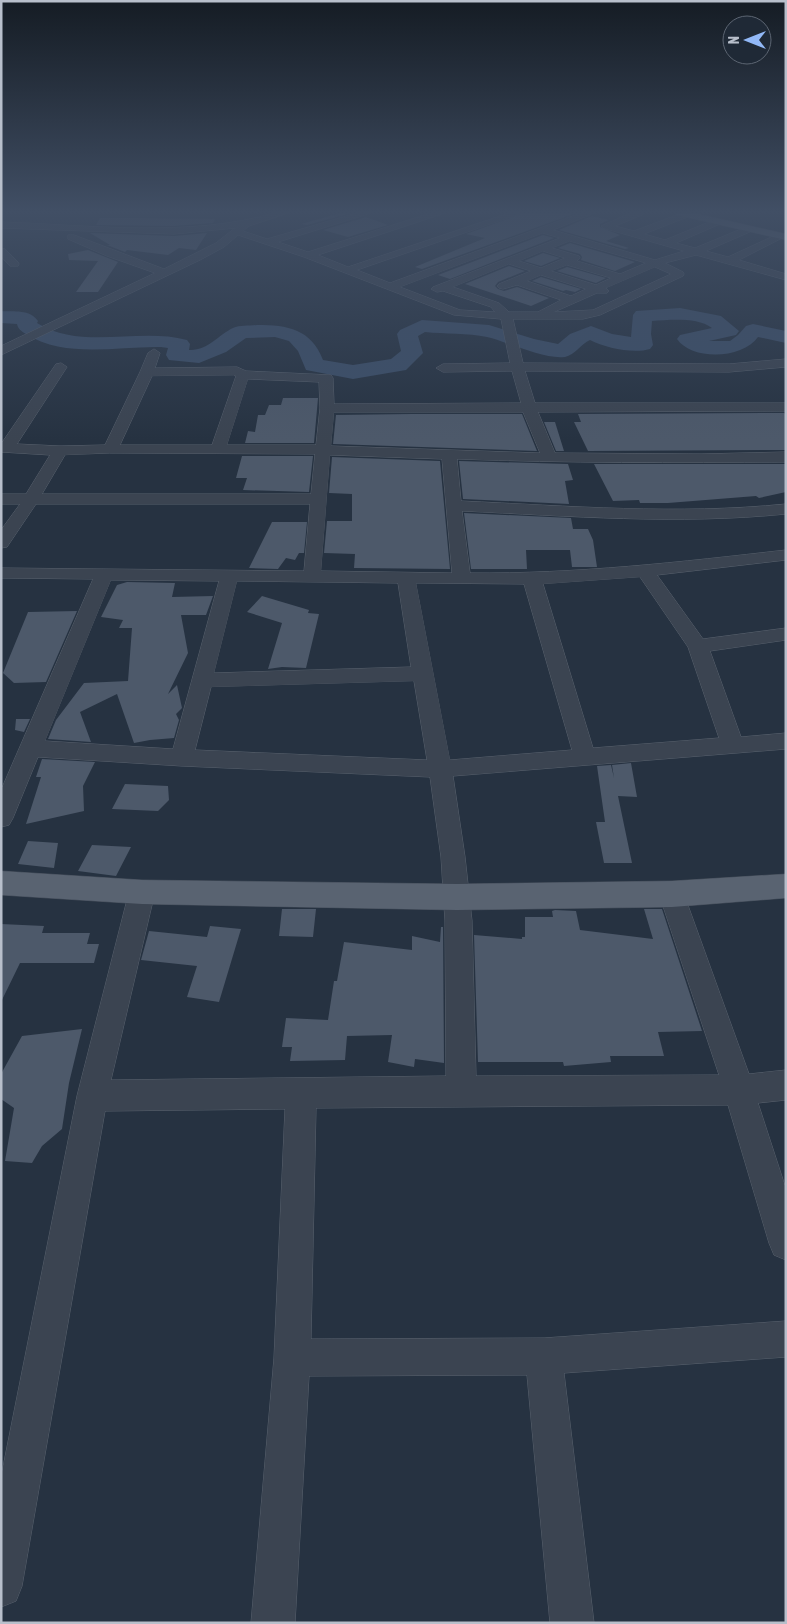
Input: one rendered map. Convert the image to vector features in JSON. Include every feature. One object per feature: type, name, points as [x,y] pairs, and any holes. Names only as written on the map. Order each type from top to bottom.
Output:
[{"type":"main road","points":[[1,883],[142,892],[457,897],[672,894],[786,886]]},
{"type":"street","points":[[1,351],[132,289]]},
{"type":"street","points":[[393,289],[458,313],[506,316],[596,313],[649,289]]},
{"type":"street","points":[[414,296],[435,289]]},
{"type":"street","points":[[451,289],[495,305],[506,316],[517,368],[529,408],[549,458]]},
{"type":"street","points":[[504,289],[518,296]]},
{"type":"street","points":[[495,305],[536,289]]},
{"type":"street","points":[[540,289],[571,300]]},
{"type":"street","points":[[536,315],[594,289]]},
{"type":"street","points":[[598,289],[628,299]]},
{"type":"street","points":[[110,449],[147,372],[154,353]]},
{"type":"street","points":[[443,368],[729,368],[786,363]]},
{"type":"street","points":[[4,448],[61,367]]},
{"type":"street","points":[[147,372],[237,371],[243,375],[326,378],[328,408],[312,577]]},
{"type":"street","points":[[218,449],[243,375]]},
{"type":"street","points":[[328,408],[786,407]]},
{"type":"street","points":[[4,448],[60,451],[110,449],[324,450],[549,458],[700,459],[786,457]]},
{"type":"street","points":[[1,543],[30,501],[60,451]]},
{"type":"street","points":[[449,454],[462,579]]},
{"type":"street","points":[[1,499],[30,501],[318,499]]},
{"type":"street","points":[[453,506],[651,515],[719,515],[786,509]]},
{"type":"street","points":[[1,573],[532,579],[645,570],[786,555]]},
{"type":"street","points":[[645,570],[698,646],[733,746]]},
{"type":"street","points":[[1,818],[104,575]]},
{"type":"street","points":[[182,758],[229,576]]},
{"type":"street","points":[[406,579],[441,770],[457,897],[461,1090]]},
{"type":"street","points":[[532,579],[585,758]]},
{"type":"street","points":[[698,646],[786,634]]},
{"type":"street","points":[[203,680],[422,674]]},
{"type":"street","points":[[31,748],[182,758],[441,770],[786,741]]},
{"type":"street","points":[[1,1586],[92,1096],[142,892]]},
{"type":"street","points":[[672,894],[739,1090],[786,1243]]},
{"type":"street","points":[[92,1096],[461,1090],[739,1090],[786,1084]]},
{"type":"street","points":[[273,1623],[292,1358],[300,1094]]},
{"type":"street","points":[[292,1358],[544,1356],[786,1339]]},
{"type":"street","points":[[544,1356],[572,1623]]},
{"type":"building","points":[[78,289],[100,289],[98,292],[76,292]]},
{"type":"building","points":[[479,289],[498,289],[504,291],[522,289],[549,298],[531,306]]},
{"type":"building","points":[[556,289],[581,289],[575,292]]},
{"type":"building","points":[[283,398],[318,398],[314,443],[245,443],[248,431],[255,432],[258,415],[265,415],[269,405],[281,405]]},
{"type":"building","points":[[522,414],[537,451],[333,444],[336,415]]},
{"type":"building","points":[[578,414],[786,414],[786,450],[588,451],[574,422],[581,422]]},
{"type":"building","points":[[544,422],[555,422],[564,451],[556,451]]},
{"type":"building","points":[[242,456],[313,456],[309,492],[243,490],[247,478],[236,478]]},
{"type":"building","points":[[332,457],[440,461],[450,569],[354,568],[355,554],[324,553],[327,521],[352,521],[352,494],[329,493]]},
{"type":"building","points":[[459,461],[568,464],[573,480],[565,481],[569,504],[463,499]]},
{"type":"building","points":[[594,464],[786,464],[786,492],[759,498],[756,496],[668,503],[640,503],[639,500],[613,501]]},
{"type":"building","points":[[464,513],[571,518],[573,529],[588,529],[593,540],[597,567],[572,567],[570,550],[526,550],[527,569],[471,569]]},
{"type":"building","points":[[272,522],[307,522],[304,553],[299,553],[295,560],[286,558],[278,569],[249,568]]},
{"type":"building","points":[[127,582],[175,583],[172,597],[213,596],[206,615],[181,615],[188,653],[168,694],[177,685],[182,708],[176,714],[179,720],[174,738],[134,743],[117,694],[80,712],[91,742],[48,739],[56,720],[84,683],[128,681],[132,628],[119,628],[123,620],[101,617],[117,585]]},
{"type":"building","points":[[262,596],[309,610],[308,613],[319,614],[306,668],[282,667],[268,669],[282,623],[247,612]]},
{"type":"building","points":[[77,611],[46,682],[14,683],[3,673],[28,612]]},
{"type":"building","points":[[16,719],[30,719],[24,732],[15,730]]},
{"type":"building","points":[[42,759],[95,762],[83,786],[84,811],[26,824],[41,777],[36,777]]},
{"type":"building","points":[[631,763],[637,797],[618,796],[632,863],[604,863],[596,822],[605,822],[597,766],[611,765],[614,778],[612,765]]},
{"type":"building","points":[[125,784],[168,786],[169,800],[158,811],[112,809]]},
{"type":"building","points":[[28,841],[58,843],[54,868],[18,864]]},
{"type":"building","points":[[92,845],[131,847],[116,876],[78,871]]},
{"type":"building","points":[[282,909],[316,909],[313,937],[279,936]]},
{"type":"building","points":[[644,909],[662,909],[702,1031],[658,1032],[664,1056],[610,1056],[611,1062],[564,1066],[563,1062],[478,1062],[474,935],[522,939],[522,937],[525,937],[525,917],[553,917],[552,911],[555,910],[576,911],[580,930],[653,939]]},
{"type":"building","points":[[1,924],[44,926],[42,933],[90,933],[87,944],[99,944],[94,963],[20,963],[1,1002]]},
{"type":"building","points":[[210,926],[241,929],[219,1002],[187,997],[197,966],[141,960],[149,931],[207,937]]},
{"type":"building","points":[[441,927],[443,927],[444,1063],[415,1059],[414,1067],[388,1062],[392,1035],[347,1036],[345,1060],[290,1061],[292,1047],[282,1047],[286,1018],[328,1020],[334,981],[337,981],[344,942],[412,950],[412,936],[440,942]]},
{"type":"building","points":[[82,1029],[69,1083],[62,1129],[42,1146],[32,1163],[5,1161],[14,1108],[1,1099],[1,1074],[22,1036]]},
{"type":"waterway","points":[[1,317],[23,318],[28,321],[26,325],[43,336],[61,341],[81,343],[161,341],[180,344],[177,355],[199,357],[219,348],[241,332],[276,331],[296,337],[308,349],[314,365],[353,372],[398,365],[412,353],[407,334],[422,326],[489,331],[530,345],[563,351],[577,338],[591,332],[607,340],[643,345],[641,334],[643,315],[680,314],[714,320],[729,331],[687,339],[706,347],[723,348],[738,345],[746,340],[753,330],[786,337]]}]
